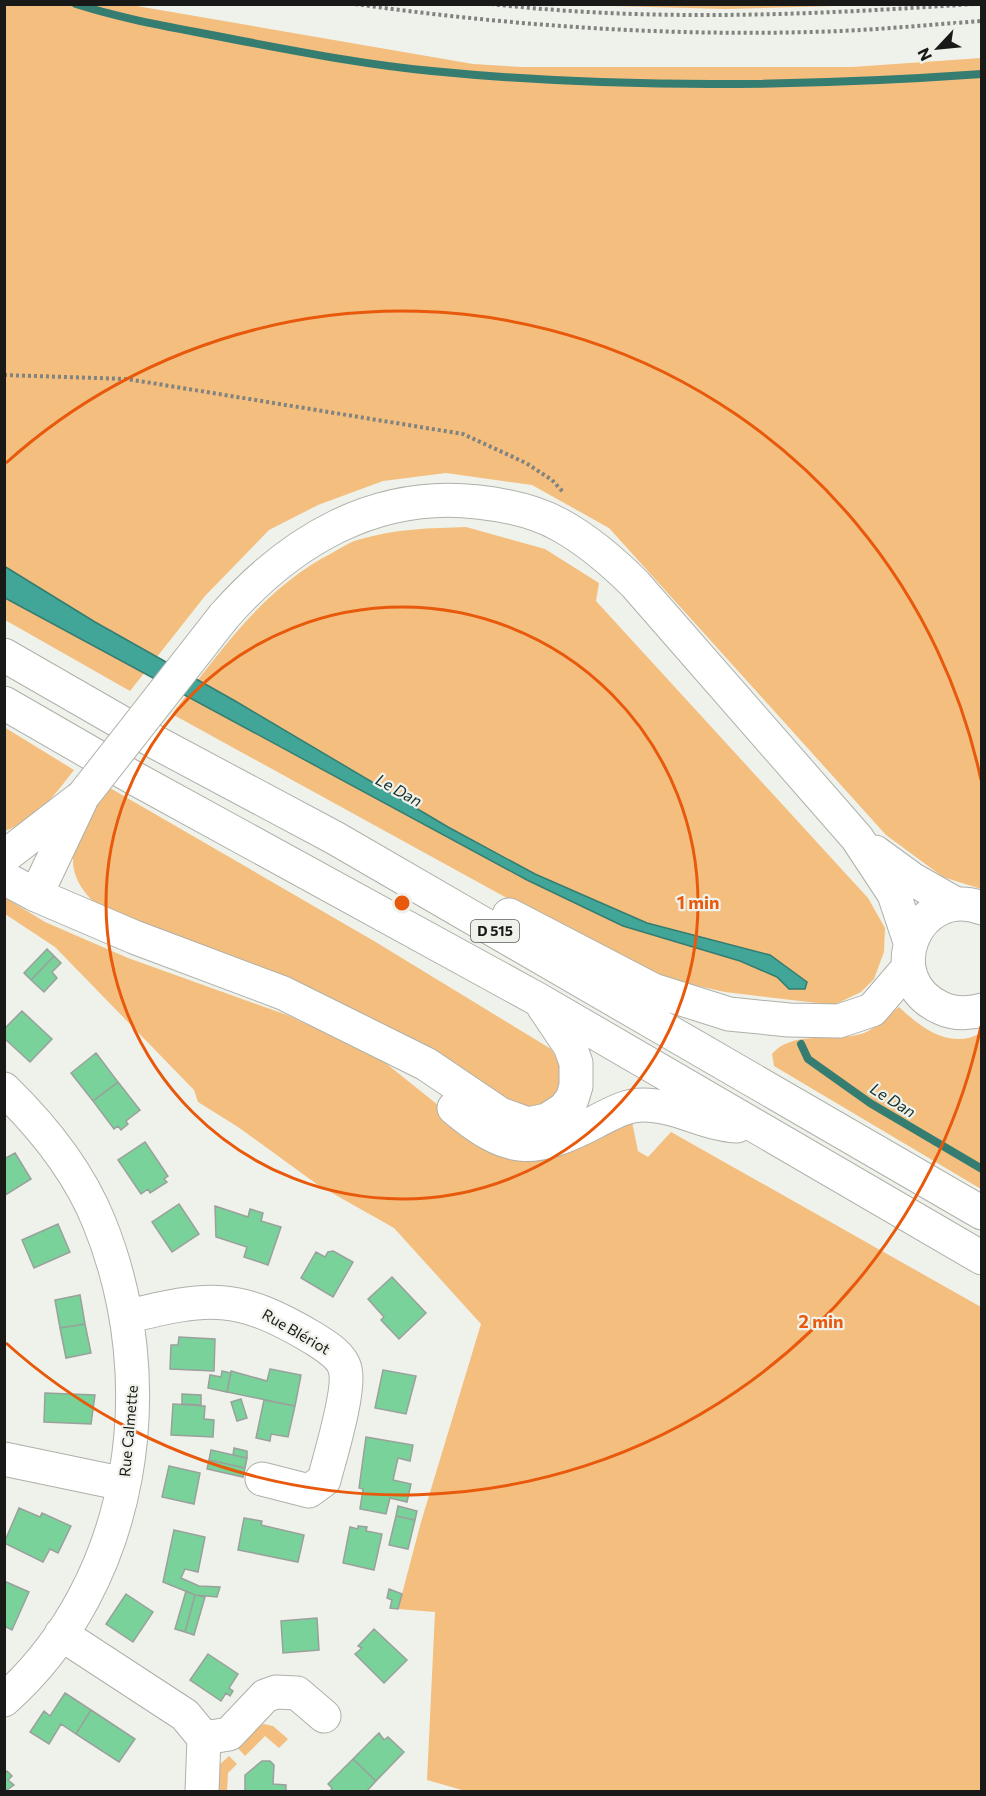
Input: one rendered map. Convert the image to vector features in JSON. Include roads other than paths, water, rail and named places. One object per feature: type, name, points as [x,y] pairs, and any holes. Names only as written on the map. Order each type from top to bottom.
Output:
[{"type":"main road","points":[[36,895],[83,796],[224,616],[289,554],[326,530],[361,514],[400,504],[441,500],[489,503],[529,512],[578,536],[629,577],[857,838],[894,894],[918,990],[933,1005],[960,1013],[981,1010]]},
{"type":"main road","name":"D 515","points":[[4,655],[157,743],[335,838],[981,1213]]},
{"type":"main road","name":"D 515","points":[[4,703],[134,778],[539,1000],[981,1258]]},
{"type":"main road","points":[[4,857],[83,796]]},
{"type":"main road","points":[[335,838],[496,908],[653,990],[729,1014],[789,1020],[839,1021],[872,1010],[909,955],[926,918],[940,909],[969,906]]},
{"type":"main road","points":[[857,838],[912,879],[969,906]]},
{"type":"main road","points":[[4,878],[36,895],[134,937],[283,993],[426,1064],[500,1114],[514,1120],[538,1123],[556,1115],[572,1099],[576,1086],[576,1063],[570,1046],[539,1000]]},
{"type":"main road","points":[[384,1044],[457,1110],[504,1141],[538,1145],[567,1137],[622,1108],[642,1105],[670,1108],[717,1125],[759,1127]]},
{"type":"main road","name":"Rue Calmette","points":[[4,1700],[20,1687],[61,1634],[88,1592],[105,1553],[124,1484],[135,1400],[133,1364],[126,1317],[111,1255],[87,1198],[67,1162],[8,1100]]},
{"type":"main road","name":"Rue Blériot","points":[[126,1317],[222,1301],[240,1304],[290,1324],[324,1345],[341,1359],[347,1376],[324,1480],[309,1491],[262,1479]]},
{"type":"main road","points":[[4,1459],[124,1484]]},
{"type":"main road","points":[[61,1634],[185,1715],[204,1738],[202,1791]]},
{"type":"main road","points":[[204,1738],[229,1734],[265,1696],[276,1692],[297,1693],[324,1716]]},
{"type":"water","points":[[4,566],[95,622],[237,702],[448,827],[535,874],[647,923],[770,955],[807,982],[805,989],[789,989],[777,977],[740,961],[623,926],[527,880],[5,598]]},
{"type":"waterway","points":[[76,4],[156,24],[334,58],[500,77],[638,83],[776,84],[982,74]]},
{"type":"waterway","name":"Le Dan","points":[[801,1044],[808,1059],[870,1103],[982,1169]]}]
